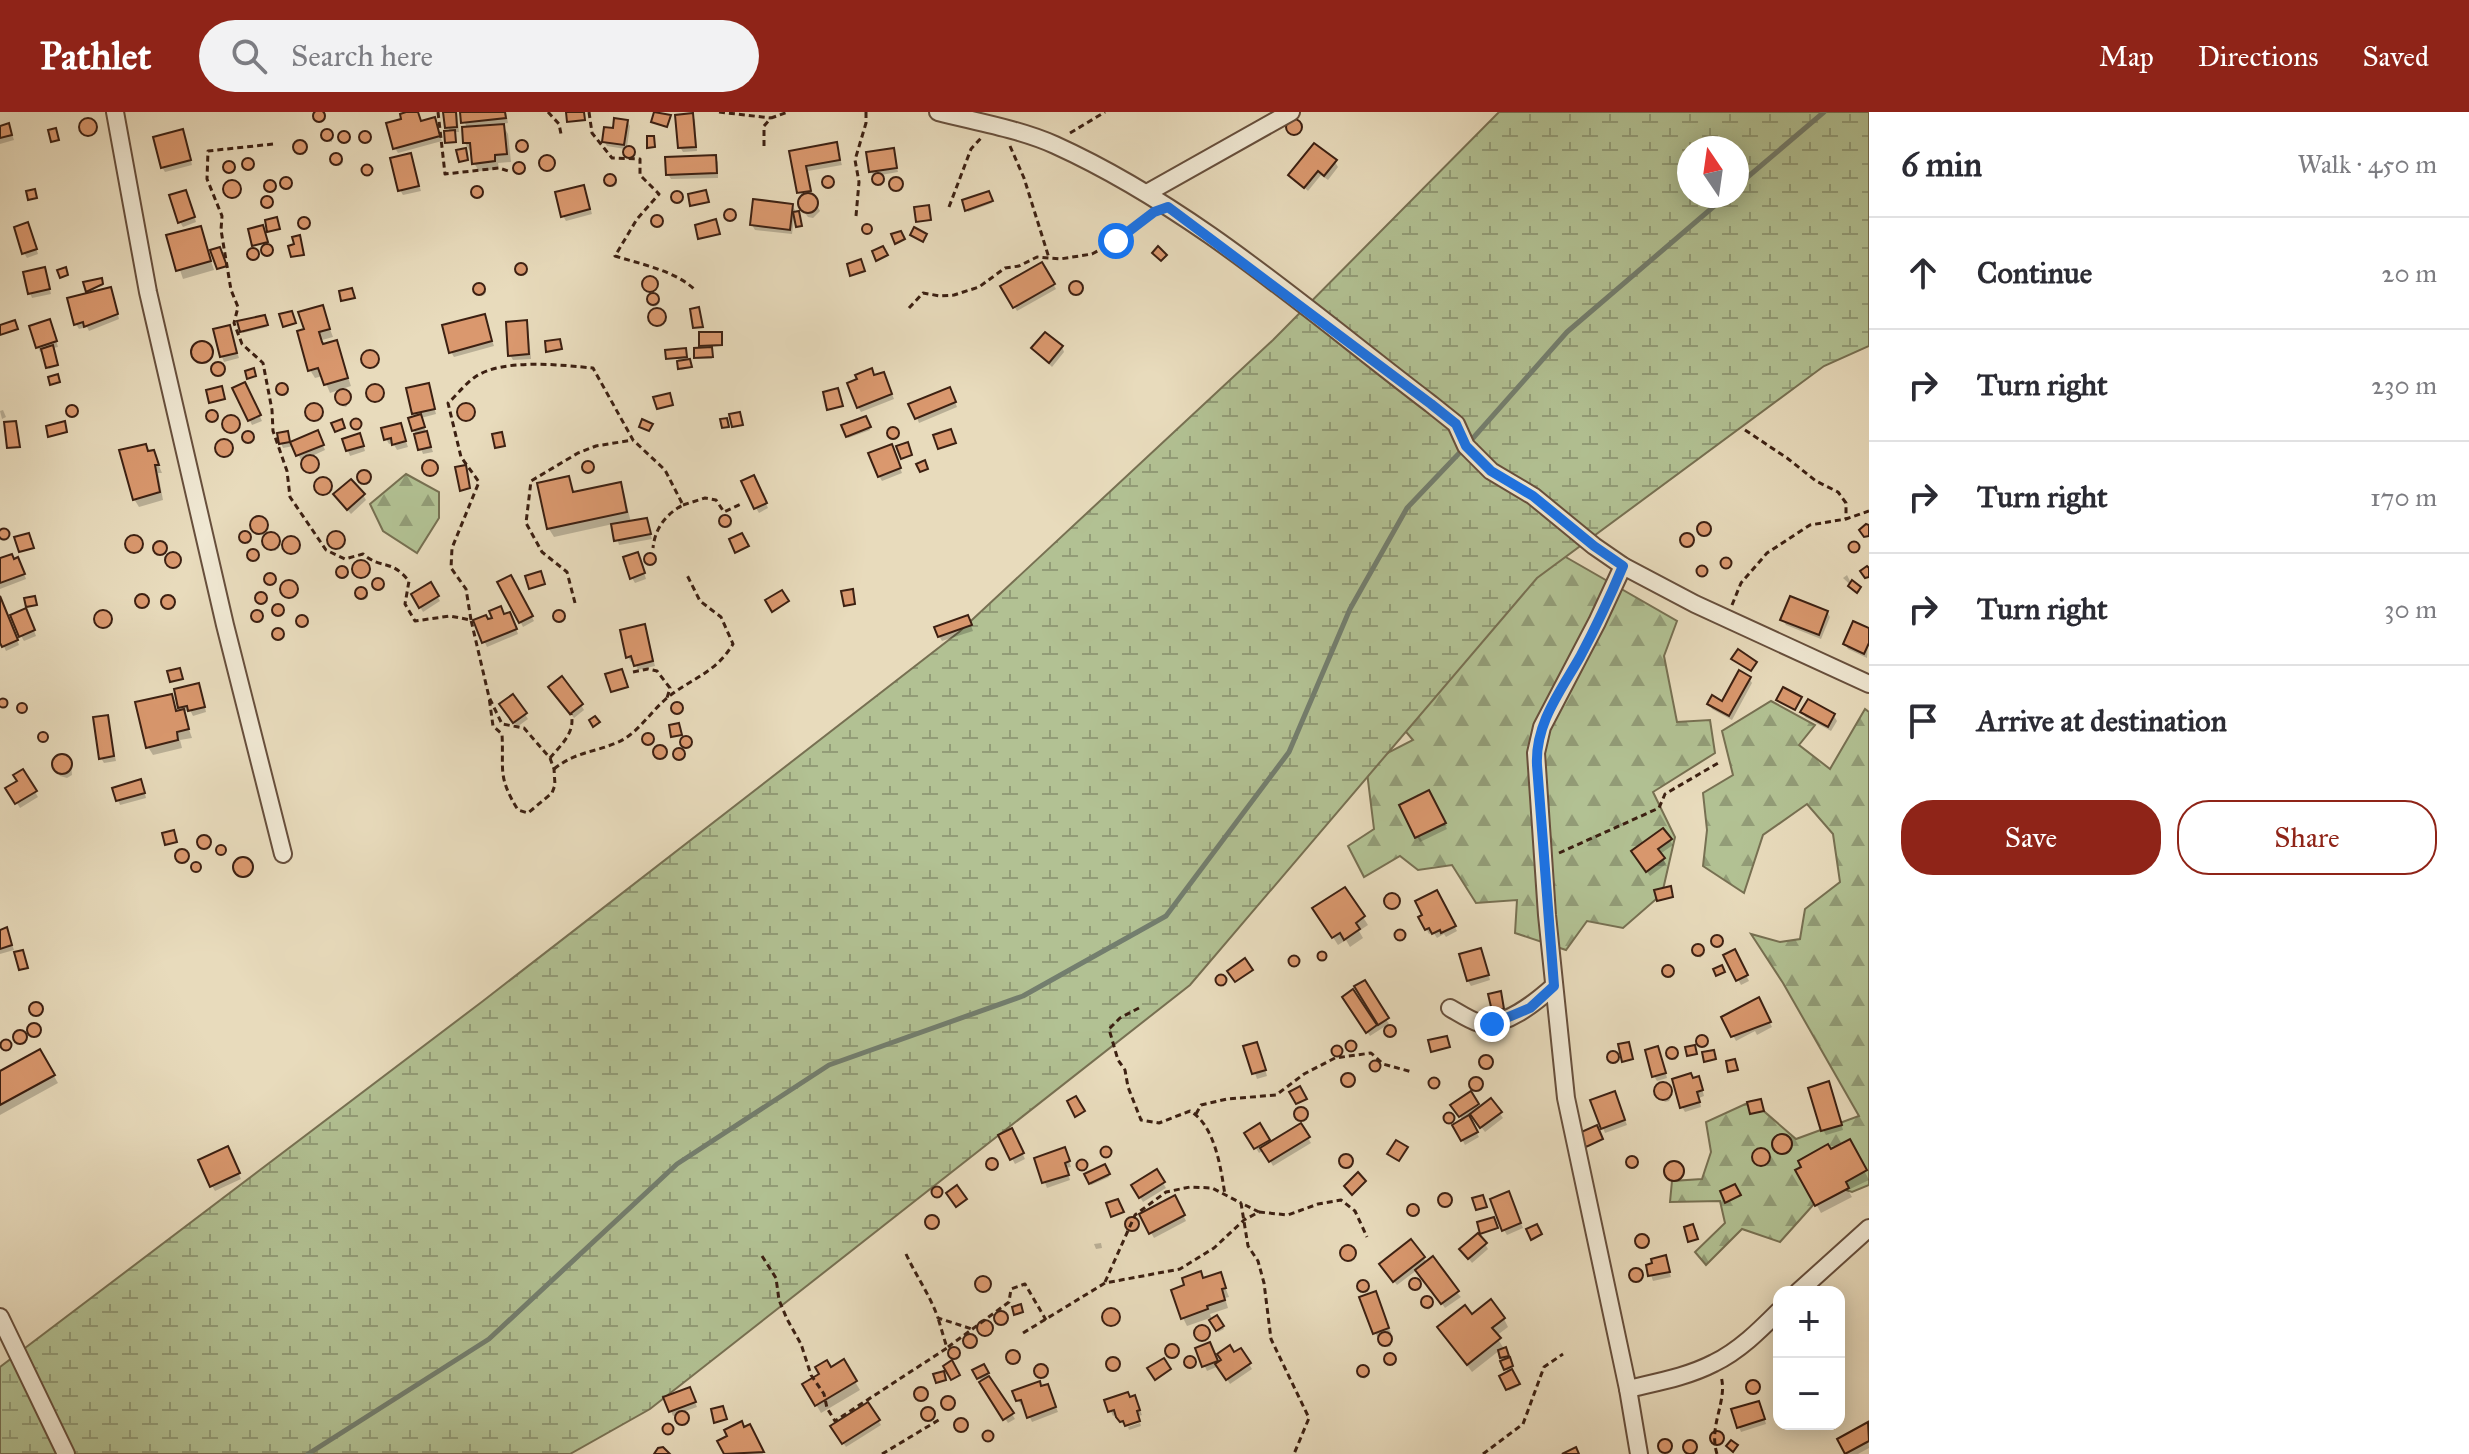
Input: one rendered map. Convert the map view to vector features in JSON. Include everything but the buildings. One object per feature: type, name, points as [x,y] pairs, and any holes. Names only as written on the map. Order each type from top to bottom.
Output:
[{"type":"street","points":[[115,112],[148,292],[225,625],[283,854]]},
{"type":"street","points":[[938,112],[982,118],[1053,144],[1147,193],[1431,404],[1456,424],[1466,446],[1491,471],[1533,496],[1623,566],[1726,619],[1869,684]]},
{"type":"street","points":[[1147,193],[1291,112]]},
{"type":"street","points":[[1623,566],[1539,734],[1537,765],[1561,1062],[1639,1454]]},
{"type":"street","points":[[1450,1008],[1478,1022],[1492,1024],[1530,1008],[1554,986]]},
{"type":"street","points":[[1805,1286],[1869,1228]]},
{"type":"street","points":[[1628,1389],[1691,1373],[1716,1362],[1773,1316]]},
{"type":"street","points":[[0,1317],[66,1454]]},
{"type":"path","points":[[438,112],[445,174],[499,168],[511,172]]},
{"type":"path","points":[[548,112],[559,124],[561,134]]},
{"type":"path","points":[[589,112],[592,133],[612,158],[640,159],[640,175],[659,194],[637,219],[615,256],[669,274],[691,285],[696,291]]},
{"type":"path","points":[[719,112],[771,118],[788,112]]},
{"type":"path","points":[[856,216],[859,182],[855,160],[866,123],[866,112]]},
{"type":"path","points":[[1053,144],[1105,112]]},
{"type":"path","points":[[764,146],[764,126],[771,118]]},
{"type":"path","points":[[949,207],[971,149],[979,139],[1000,127],[1024,178],[1049,258]]},
{"type":"path","points":[[273,144],[208,151],[207,179],[222,216],[221,230],[231,290],[238,307],[234,323],[242,344],[263,363],[273,431],[287,471],[290,497],[326,550],[345,559],[363,554],[373,563],[398,567],[409,581],[405,604],[415,621],[450,616],[471,620]]},
{"type":"path","points":[[909,308],[923,293],[954,295],[979,287],[1005,268],[1019,266],[1037,257],[1060,259],[1092,254],[1116,241],[1154,212],[1168,207]]},
{"type":"path","points":[[489,697],[502,724],[524,728],[550,758],[554,769],[552,793],[528,813],[518,810],[508,794],[501,770],[502,734],[493,726],[466,589],[451,568],[452,548],[479,482],[461,457],[448,403],[476,376],[502,366],[567,365],[593,368],[633,440],[665,470],[683,505]]},
{"type":"path","points":[[1745,430],[1816,481],[1838,492],[1846,503],[1846,519]]},
{"type":"path","points":[[575,603],[567,572],[542,552],[526,523],[531,481],[578,453],[596,446],[633,440]]},
{"type":"path","points":[[653,548],[654,536],[669,513],[683,505],[705,498],[716,500],[724,512],[741,504]]},
{"type":"path","points":[[1726,619],[1741,583],[1767,553],[1810,525],[1846,519],[1869,511]]},
{"type":"path","points":[[554,769],[568,757],[618,743],[667,698],[725,658],[733,644],[721,617],[700,601],[687,575]]},
{"type":"path","points":[[633,672],[657,671],[670,688],[667,698]]},
{"type":"path","points":[[550,758],[567,739],[573,720],[571,714]]},
{"type":"path","points":[[1544,859],[1659,808],[1665,794],[1720,762]]},
{"type":"path","points":[[1139,1008],[1120,1018],[1109,1029],[1141,1120],[1159,1123],[1190,1111],[1196,1114],[1209,1133],[1225,1195]]},
{"type":"path","points":[[1196,1114],[1201,1105],[1227,1099],[1276,1095],[1304,1074],[1335,1058],[1371,1053],[1383,1064],[1412,1072]]},
{"type":"path","points":[[1105,1283],[1135,1215],[1166,1192],[1190,1187],[1212,1188],[1259,1212],[1288,1215],[1318,1204],[1341,1200],[1355,1211],[1367,1237]]},
{"type":"path","points":[[1241,1203],[1248,1246],[1258,1261],[1264,1283],[1271,1339],[1309,1418],[1294,1454]]},
{"type":"path","points":[[1023,1333],[1105,1283],[1180,1269],[1214,1248],[1244,1220],[1259,1212]]},
{"type":"path","points":[[906,1254],[929,1295],[947,1348]]},
{"type":"path","points":[[762,1256],[776,1278],[783,1309],[835,1421],[947,1348],[1009,1302],[1011,1289],[1025,1284],[1046,1320]]},
{"type":"path","points":[[938,1318],[972,1329]]},
{"type":"path","points":[[1483,1454],[1523,1424],[1544,1367],[1563,1354]]},
{"type":"path","points":[[1716,1362],[1723,1384],[1714,1425],[1717,1454]]},
{"type":"path","points":[[882,1454],[942,1418]]},
{"type":"green space","points":[[1499,112],[1869,112],[1869,346],[1824,366],[1537,578],[1190,985],[650,1409],[570,1454],[0,1454],[0,1367],[483,1001],[959,632],[1273,340]]},
{"type":"green space","points":[[406,474],[439,492],[439,518],[417,553],[383,531],[370,504]]},
{"type":"green space","points":[[1536,540],[1677,621],[1664,656],[1677,722],[1710,720],[1715,753],[1653,792],[1675,837],[1662,894],[1623,928],[1587,921],[1566,950],[1515,933],[1517,900],[1476,903],[1452,865],[1418,870],[1400,856],[1364,877],[1348,846],[1374,829],[1366,764],[1413,740],[1390,713]]},
{"type":"green space","points":[[1771,701],[1815,725],[1799,745],[1830,769],[1865,709],[1869,712],[1869,1185],[1852,1192],[1831,1185],[1780,1242],[1742,1229],[1706,1265],[1695,1252],[1725,1223],[1720,1201],[1670,1202],[1672,1181],[1702,1179],[1711,1152],[1706,1122],[1752,1101],[1796,1139],[1859,1116],[1783,983],[1751,934],[1780,942],[1800,939],[1805,909],[1840,882],[1833,834],[1807,804],[1763,835],[1744,893],[1703,866],[1707,830],[1703,793],[1733,775],[1722,731]]},
{"type":"waterway","points":[[1749,176],[1824,112]]},
{"type":"waterway","points":[[308,1454],[489,1339],[677,1164],[829,1065],[1023,996],[1166,916],[1289,752],[1350,609],[1407,508],[1567,332],[1712,208]]},
{"type":"route","points":[[1116,241],[1154,212],[1168,207],[1431,404],[1456,424],[1466,446],[1491,471],[1533,496],[1623,566],[1580,657],[1557,695],[1537,742],[1554,986],[1530,1008],[1492,1024]]}]
